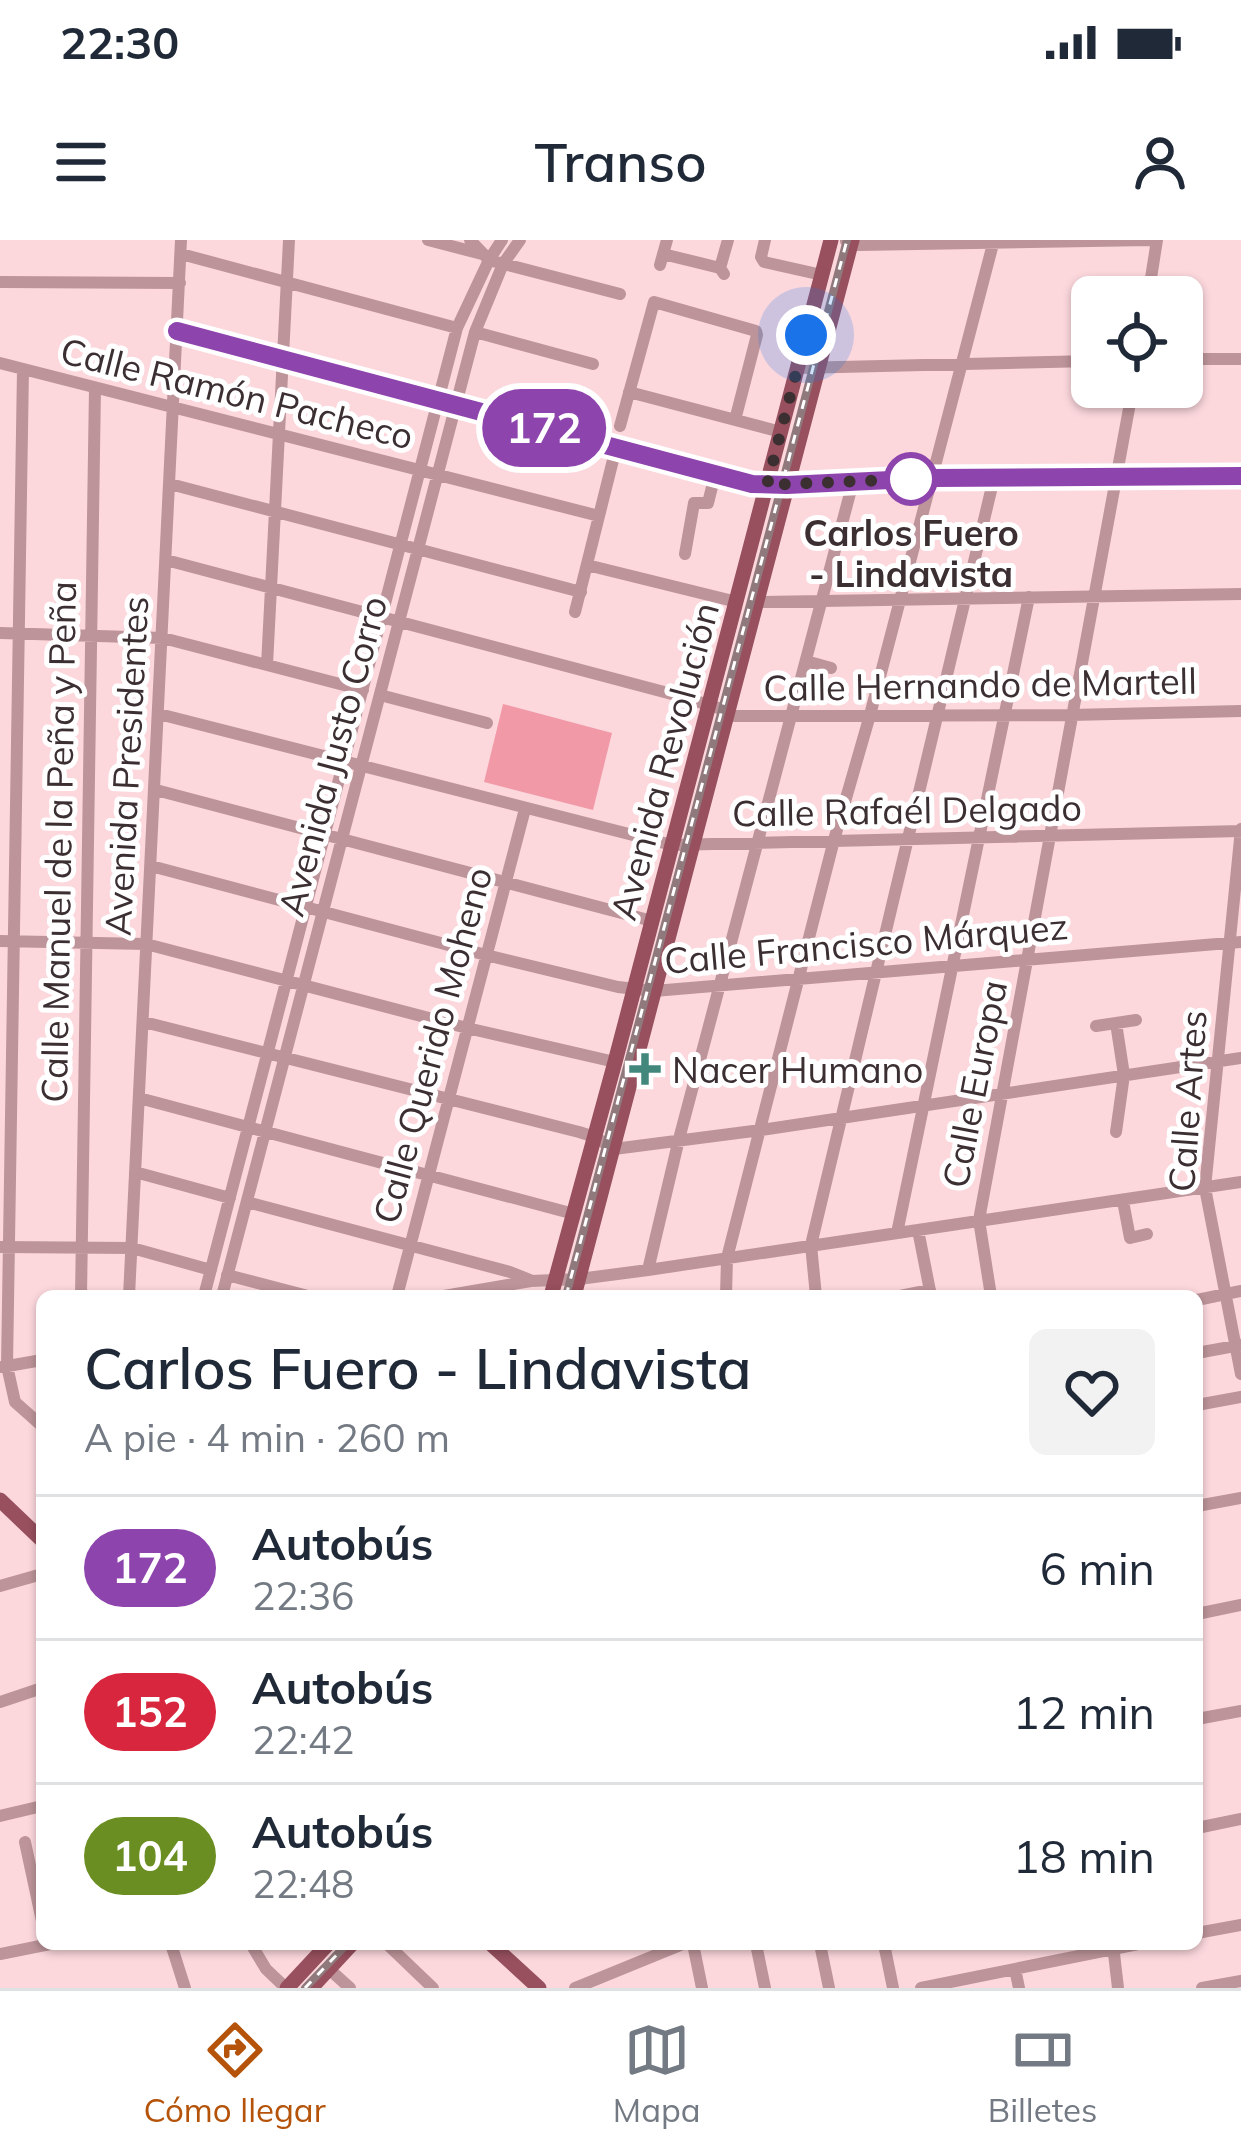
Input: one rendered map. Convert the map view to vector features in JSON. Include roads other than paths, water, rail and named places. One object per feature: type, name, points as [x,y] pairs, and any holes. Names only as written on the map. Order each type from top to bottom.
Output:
[{"type":"main road","name":"Avenida Revolución","points":[[552,1288],[616,1062],[831,240]]},
{"type":"main road","name":"Avenida Revolución","points":[[577,1287],[850,241]]},
{"type":"main road","points":[[0,1490],[36,1523]]},
{"type":"main road","points":[[0,1500],[36,1534]]},
{"type":"main road","points":[[286,1988],[322,1950]]},
{"type":"main road","points":[[311,1988],[346,1950]]},
{"type":"main road","points":[[484,1950],[525,1988]]},
{"type":"main road","points":[[497,1950],[538,1988]]},
{"type":"street","points":[[267,665],[290,240]]},
{"type":"street","points":[[428,240],[620,294]]},
{"type":"street","points":[[470,240],[492,259]]},
{"type":"street","name":"Avenida Justo Corro","points":[[206,1290],[458,328],[502,240]]},
{"type":"street","name":"Avenida Justo Corro","points":[[223,1290],[487,299],[492,259],[520,240]]},
{"type":"street","points":[[664,253],[722,271],[728,240]]},
{"type":"street","points":[[765,240],[764,262],[822,274]]},
{"type":"street","points":[[850,241],[1154,240],[1150,276]]},
{"type":"street","points":[[726,1290],[727,1258],[994,241]]},
{"type":"street","points":[[181,247],[287,284],[458,328]]},
{"type":"street","name":"Avenida Presidentes","points":[[129,1290],[181,247]]},
{"type":"street","points":[[0,282],[180,283]]},
{"type":"street","points":[[620,426],[654,302],[756,331],[735,421]]},
{"type":"street","points":[[177,331],[767,485],[932,478],[1241,476]]},
{"type":"street","points":[[476,332],[592,364]]},
{"type":"street","points":[[1203,359],[1241,358]]},
{"type":"street","points":[[798,368],[1071,361]]},
{"type":"street","name":"Calle Ramón Pacheco","points":[[0,363],[599,516]]},
{"type":"street","points":[[23,369],[7,942],[4,1366],[15,1402],[36,1421]]},
{"type":"street","name":"Calle Manuel de la Peña y Peña","points":[[81,1290],[95,388]]},
{"type":"street","points":[[629,392],[781,432]]},
{"type":"street","name":"Calle Europa","points":[[990,1290],[979,1220],[1128,408]]},
{"type":"street","points":[[575,612],[616,448]]},
{"type":"street","points":[[685,554],[694,505],[708,503],[715,475]]},
{"type":"street","points":[[815,1290],[811,1245],[994,478]]},
{"type":"street","points":[[648,1270],[854,482]]},
{"type":"street","points":[[170,484],[580,592]]},
{"type":"street","name":"Calle Hernando de Martell","points":[[166,560],[710,705],[734,716],[1241,711]]},
{"type":"street","points":[[587,565],[737,602]]},
{"type":"street","points":[[757,602],[1241,594]]},
{"type":"street","points":[[897,1233],[1029,597]]},
{"type":"street","points":[[0,633],[163,638],[363,691]]},
{"type":"street","points":[[806,661],[831,668]]},
{"type":"street","points":[[380,695],[487,723]]},
{"type":"street","name":"Calle Rafaél Delgado","points":[[159,714],[672,844],[1241,830]]},
{"type":"street","points":[[156,790],[652,921]]},
{"type":"street","name":"Calle Querido Moheno","points":[[399,1290],[525,809]]},
{"type":"street","name":"Calle Artes","points":[[1241,830],[1236,942],[1205,1188],[1241,1374]]},
{"type":"street","name":"Calle Francisco Márquez","points":[[151,866],[487,956],[654,992],[1236,942]]},
{"type":"street","points":[[7,942],[146,944],[616,1062]]},
{"type":"street","points":[[1096,1026],[1136,1020]]},
{"type":"street","points":[[144,1022],[596,1137],[614,1149],[1241,1058]]},
{"type":"street","points":[[1116,1023],[1124,1075],[1116,1132]]},
{"type":"street","points":[[139,1098],[574,1214]]},
{"type":"street","points":[[136,1172],[230,1198]]},
{"type":"street","points":[[247,1202],[510,1272],[552,1288],[1241,1182]]},
{"type":"street","points":[[1123,1201],[1130,1238],[1147,1234]]},
{"type":"street","points":[[918,1230],[929,1290]]},
{"type":"street","points":[[5,1248],[132,1248],[211,1270]]},
{"type":"street","points":[[227,1275],[285,1290]]},
{"type":"street","points":[[479,1290],[531,1281]]},
{"type":"street","points":[[1203,1299],[1241,1292]]},
{"type":"street","points":[[1203,1352],[1238,1345]]},
{"type":"street","points":[[4,1366],[36,1361]]},
{"type":"street","points":[[1203,1404],[1241,1397]]},
{"type":"street","points":[[1203,1505],[1241,1498]]},
{"type":"street","points":[[0,1586],[36,1576]]},
{"type":"street","points":[[1203,1612],[1241,1605]]},
{"type":"street","points":[[0,1702],[36,1690]]},
{"type":"street","points":[[1203,1718],[1241,1711]]},
{"type":"street","points":[[0,1816],[36,1807]]},
{"type":"street","points":[[1203,1827],[1241,1820]]},
{"type":"street","points":[[25,1842],[36,1893]]},
{"type":"street","points":[[1203,1932],[1241,1925]]},
{"type":"street","points":[[0,1954],[36,1946]]},
{"type":"street","points":[[173,1950],[185,1988]]},
{"type":"street","points":[[254,1950],[266,1970],[286,1988]]},
{"type":"street","points":[[393,1950],[433,1988]]},
{"type":"street","points":[[575,1988],[667,1950]]},
{"type":"street","points":[[694,1950],[702,1988]]},
{"type":"street","points":[[757,1950],[765,1988]]},
{"type":"street","points":[[821,1950],[829,1988]]},
{"type":"street","points":[[885,1950],[893,1988]]},
{"type":"street","points":[[921,1988],[1096,1950]]},
{"type":"street","points":[[1113,1950],[1118,1988]]},
{"type":"street","points":[[329,1969],[350,1988]]},
{"type":"street","points":[[1015,1969],[1019,1988]]},
{"type":"street","points":[[1202,1988],[1241,1981]]},
{"type":"railway","points":[[568,1290],[847,240]]},
{"type":"railway","points":[[305,1988],[341,1950]]},
{"type":"place","name":"Carlos Fuero - Lindavista","points":[[911,479]]},
{"type":"place","name":"Nacer Humano","points":[[645,1069]]}]
